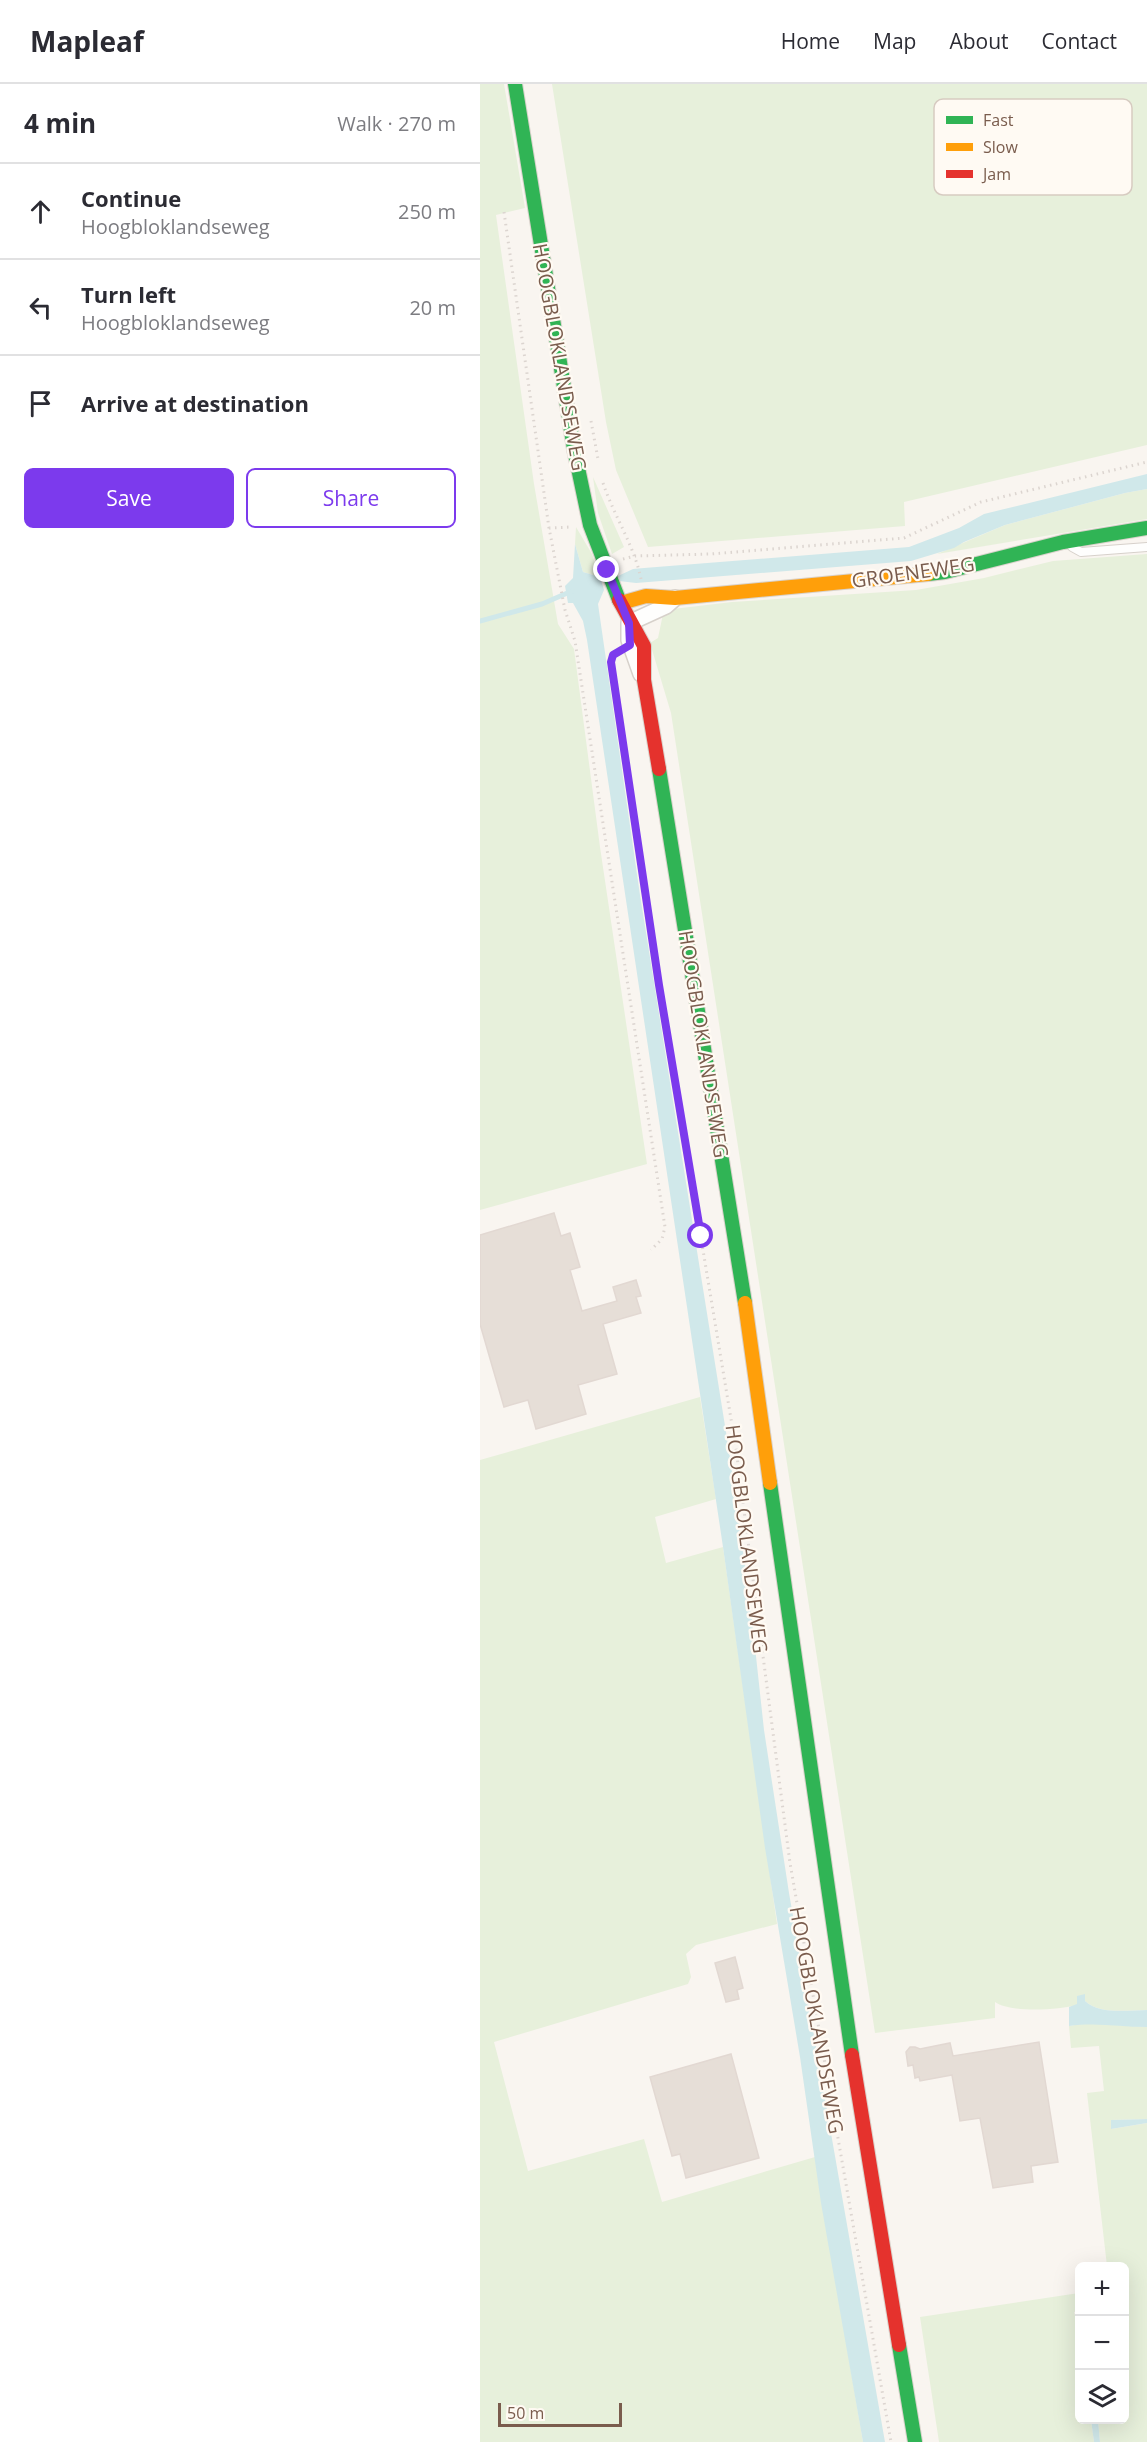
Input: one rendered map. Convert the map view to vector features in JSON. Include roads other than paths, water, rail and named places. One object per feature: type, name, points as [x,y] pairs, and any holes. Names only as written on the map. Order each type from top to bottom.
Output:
[{"type":"street","name":"HOOGBLOKLANDSEWEG","points":[[515,84],[574,448],[590,525],[629,623],[643,642],[646,654],[644,680]]},
{"type":"street","name":"GROENEWEG","points":[[618,597],[675,598],[945,572],[1063,542],[1147,528]]},
{"type":"street","name":"GROENEWEG","points":[[629,623],[666,606],[675,598]]},
{"type":"street","name":"HOOGBLOKLANDSEWEG","points":[[629,623],[630,645],[644,680],[734,1227],[860,2114],[915,2442]]},
{"type":"lane","points":[[1063,542],[1081,552],[1147,547]]},
{"type":"water","points":[[1147,474],[1147,489],[1005,525],[954,548],[911,561],[636,583],[619,581],[618,576],[633,569],[909,547],[959,528],[984,514]]},
{"type":"water","points":[[575,544],[583,572],[600,577],[604,590],[598,604],[640,895],[730,1457],[750,1601],[764,1730],[789,1893],[885,2442],[863,2442],[821,2203],[800,2057],[765,1848],[723,1547],[587,640],[583,621],[573,603],[568,603],[565,586],[573,578]]},
{"type":"water","points":[[1085,1994],[1085,2001],[1098,2008],[1114,2011],[1147,2010],[1147,2027],[1069,2026],[1069,2007],[1077,2004],[1077,1996]]},
{"type":"water","points":[[1147,2119],[1147,2123],[1111,2129],[1111,2120]]},
{"type":"water","points":[[1092,2424],[1098,2424],[1100,2442],[1094,2442]]},
{"type":"waterway","points":[[480,621],[542,604],[572,591]]}]
